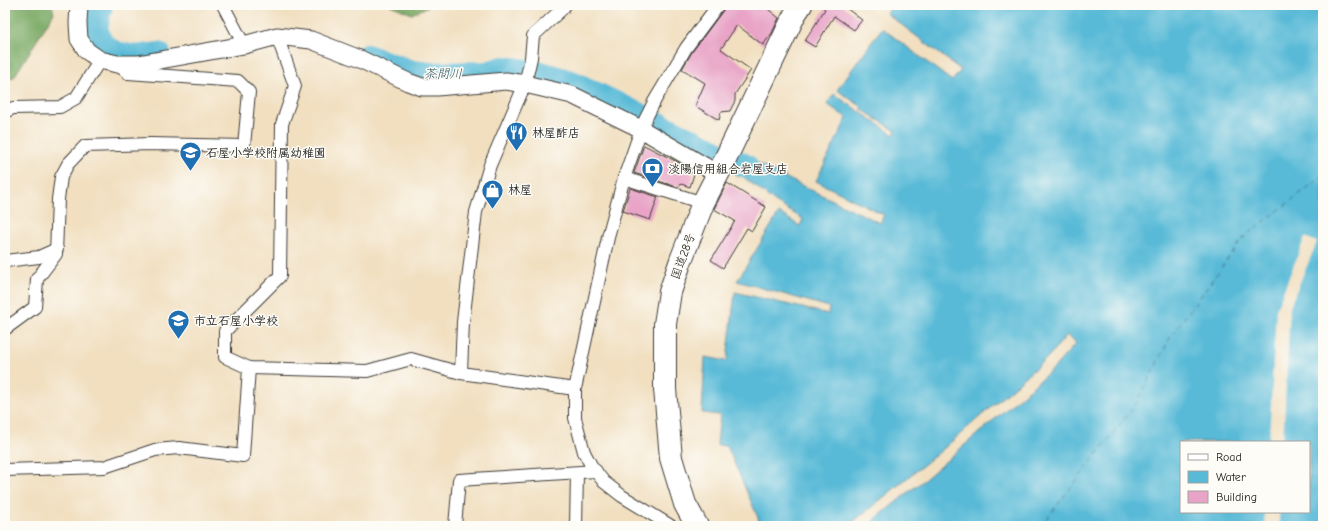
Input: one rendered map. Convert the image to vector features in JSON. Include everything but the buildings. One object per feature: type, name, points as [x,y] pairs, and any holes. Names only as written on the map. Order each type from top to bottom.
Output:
[{"type":"highway","name":"国道28号","points":[[697,526],[685,504],[670,458],[665,389],[665,324],[670,292],[703,202],[720,170],[795,14],[801,5]]},
{"type":"street","points":[[79,5],[79,38],[86,51],[100,60],[117,64],[138,64],[244,45],[277,36],[311,40],[360,59],[408,82],[422,87],[437,87],[506,80],[526,81],[572,95],[642,126],[720,170]]},
{"type":"street","points":[[223,5],[244,45]]},
{"type":"street","points":[[461,373],[463,322],[476,212],[490,165],[526,81],[531,58],[533,36],[565,5]]},
{"type":"street","points":[[671,526],[622,496],[604,482],[596,472],[584,452],[575,418],[575,388],[609,233],[624,178],[642,126],[650,108],[686,48],[718,5]]},
{"type":"street","points":[[277,36],[295,86],[282,124],[280,276],[225,331],[225,357],[249,368],[367,371],[411,359],[461,373],[575,388]]},
{"type":"street","points":[[5,112],[12,108],[60,107],[76,98],[100,60]]},
{"type":"street","points":[[5,329],[35,307],[37,279],[56,254],[58,199],[61,178],[68,164],[85,146],[150,144],[244,146],[249,92],[238,81],[128,73],[117,64]]},
{"type":"street","points":[[624,178],[703,202]]},
{"type":"street","points":[[5,261],[39,256],[56,249]]},
{"type":"street","points":[[5,470],[104,466],[155,450],[179,448],[243,456],[249,368]]},
{"type":"street","points":[[455,526],[459,480],[596,472]]},
{"type":"street","points":[[576,526],[577,473]]},
{"type":"green space","points":[[5,5],[52,5],[54,13],[14,77],[5,81]]},
{"type":"green space","points":[[390,5],[431,5],[412,14]]},
{"type":"water","points":[[896,5],[1323,5],[1323,526],[867,526],[917,486],[1054,368],[1076,343],[1067,335],[1048,357],[942,450],[848,526],[753,526],[759,520],[727,446],[717,445],[720,415],[702,413],[705,357],[727,361],[735,292],[828,314],[829,307],[737,281],[779,213],[800,226],[803,219],[775,202],[741,175],[739,177],[730,171],[739,153],[780,175],[880,223],[884,215],[816,181],[847,118],[827,104],[834,94],[894,135],[896,131],[861,109],[862,107],[837,90],[882,28],[952,81],[961,70],[886,13]]},
{"type":"pier","points":[[1305,237],[1317,242],[1290,306],[1283,441],[1269,441],[1276,310]]},
{"type":"pier","points":[[1265,513],[1279,513],[1279,526],[1264,526]]},
{"type":"waterway","name":"茶間川","points":[[101,5],[96,28],[101,43],[115,53],[136,57],[159,54]]},
{"type":"waterway","name":"茶間川","points":[[367,56],[413,72],[429,74],[487,73],[503,68],[541,73],[574,83],[746,166]]},
{"type":"ferry route","points":[[1041,526],[1136,404],[1171,336],[1244,237],[1323,176]]},
{"type":"place","name":"林屋酢店","points":[[516,152]]},
{"type":"place","name":"石屋小学校附属幼稚園","points":[[191,172]]},
{"type":"place","name":"淡陽信用組合岩屋支店","points":[[653,188]]},
{"type":"place","name":"林屋","points":[[493,210]]},
{"type":"place","name":"市立石屋小学校","points":[[179,340]]}]
